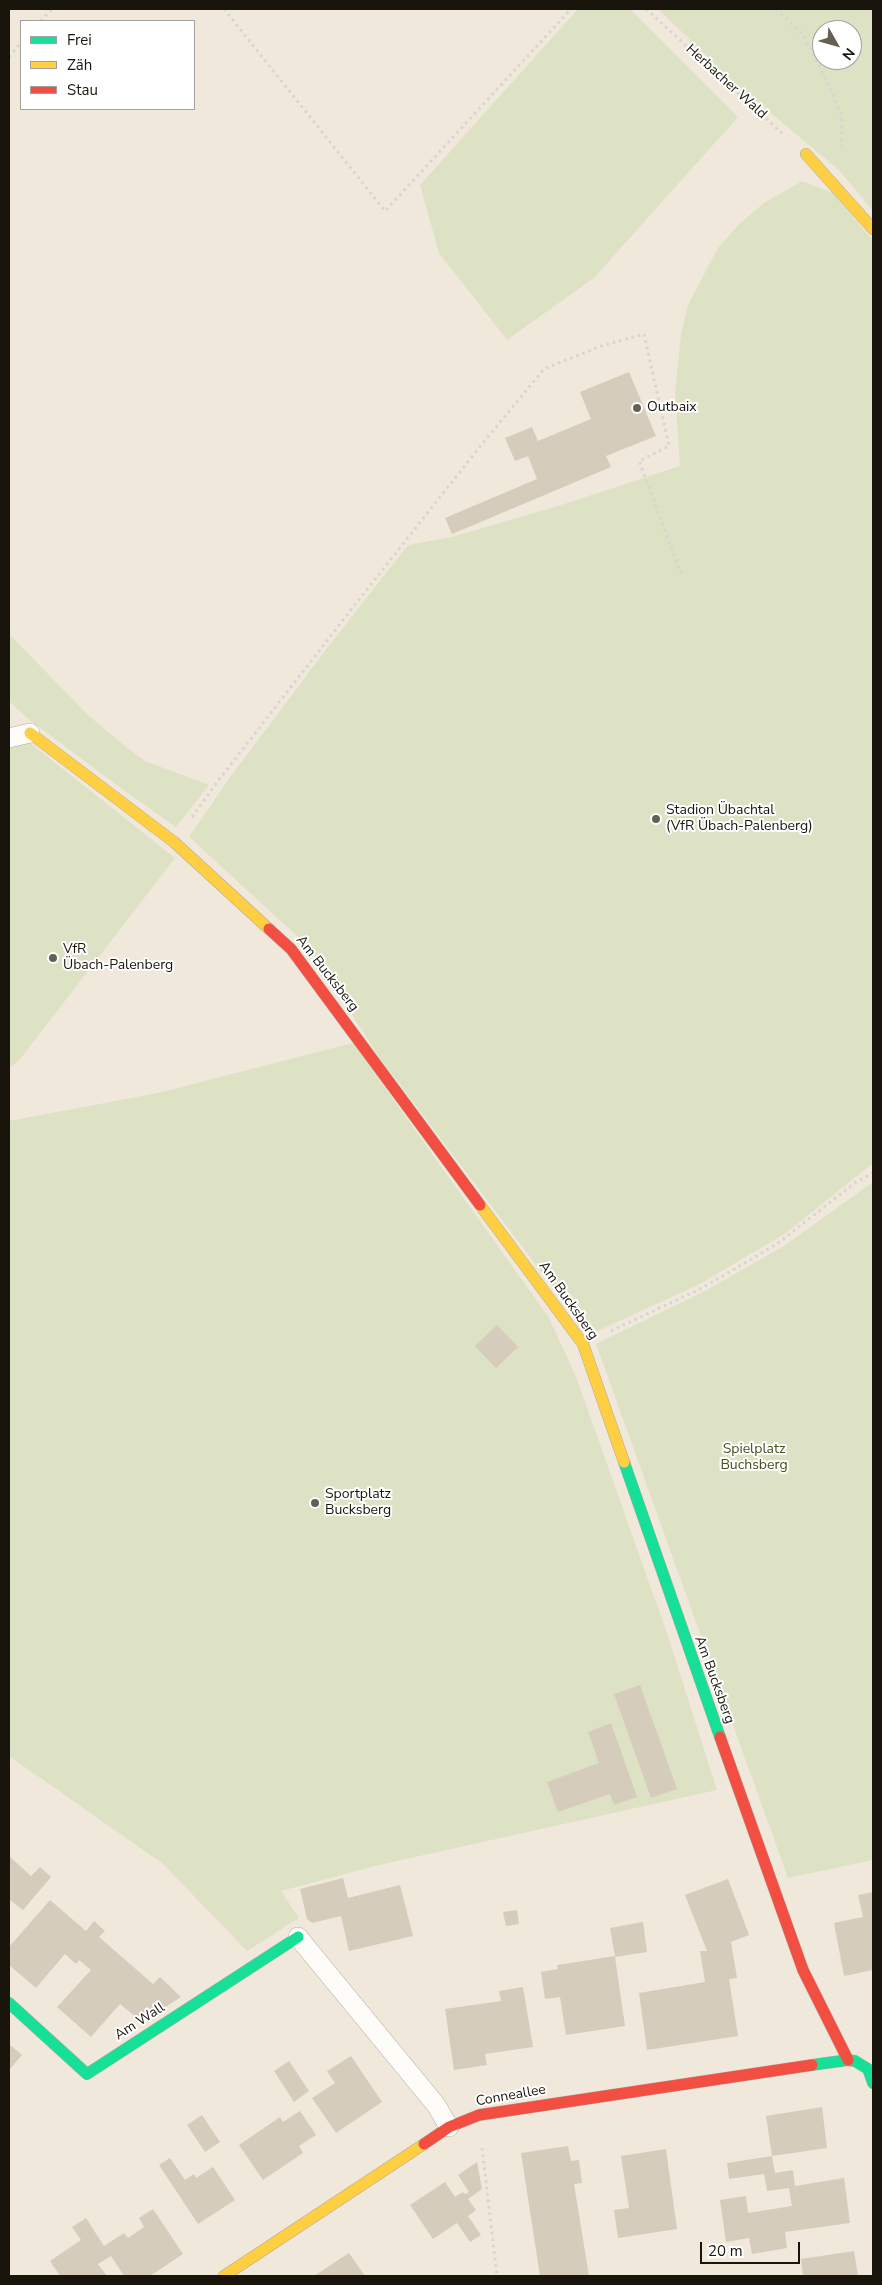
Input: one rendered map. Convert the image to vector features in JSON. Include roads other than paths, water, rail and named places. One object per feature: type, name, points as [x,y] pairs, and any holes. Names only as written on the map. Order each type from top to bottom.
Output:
[{"type":"street","points":[[806,154],[873,229]]},
{"type":"street","name":"Am Bucksberg","points":[[30,734],[174,842],[291,948],[583,1344],[682,1633],[803,1970],[848,2060]]},
{"type":"street","name":"Am Wall","points":[[9,2003],[87,2074],[298,1937]]},
{"type":"street","points":[[848,2060],[855,2061],[868,2069],[873,2083]]},
{"type":"street","name":"Conneallee","points":[[224,2276],[449,2126],[479,2115],[848,2060]]},
{"type":"lane","points":[[9,738],[30,734]]},
{"type":"lane","points":[[298,1937],[436,2105],[449,2126]]},
{"type":"place","name":"Outbaix","points":[[637,408]]},
{"type":"place","name":"Stadion Übachtal (VfR Übach-Palenberg)","points":[[656,819]]},
{"type":"place","name":"VfR Übach-Palenberg","points":[[53,958]]},
{"type":"place","name":"Sportplatz Bucksberg","points":[[315,1503]]},
{"type":"park label","name":"Spielplatz Buchsberg","points":[[754,1458]]}]
